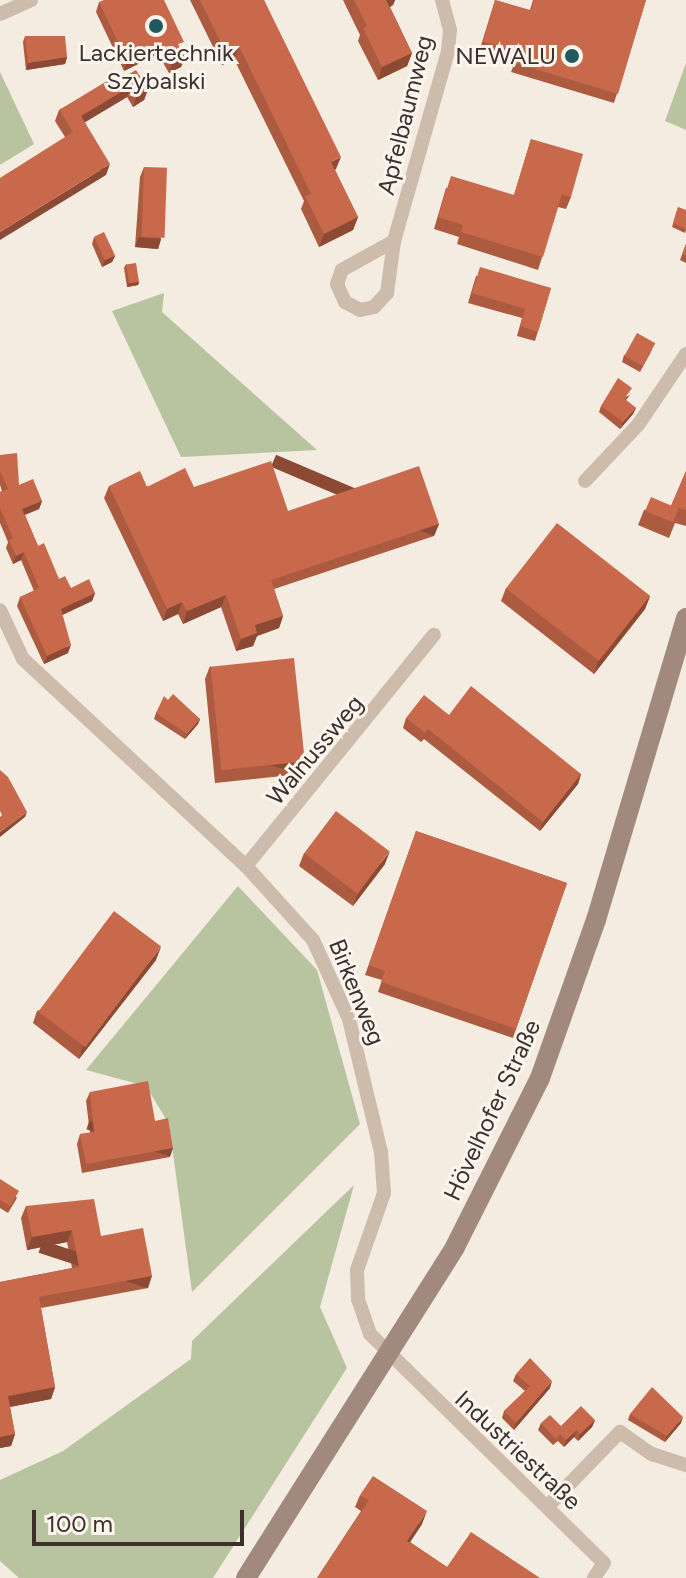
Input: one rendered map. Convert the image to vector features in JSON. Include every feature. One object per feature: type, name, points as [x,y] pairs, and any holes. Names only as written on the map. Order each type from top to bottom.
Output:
[{"type":"main road","name":"Hövelhofer Straße","points":[[246,1578],[388,1358],[473,1213],[549,1057],[596,920],[686,618]]},
{"type":"street","points":[[0,14],[31,0]]},
{"type":"street","name":"Apfelbaumweg","points":[[394,241],[342,270],[337,284],[345,302],[360,310],[374,307],[387,293],[394,241],[448,52],[450,30],[442,0]]},
{"type":"street","points":[[585,481],[638,425],[686,354]]},
{"type":"street","name":"Birkenweg","points":[[0,610],[23,659],[246,866],[313,940],[358,1051],[385,1181],[361,1247],[357,1283],[370,1334],[388,1358]]},
{"type":"street","name":"Walnussweg","points":[[246,866],[404,678],[413,660],[434,635]]},
{"type":"street","name":"Industriestraße","points":[[388,1358],[604,1563],[594,1578]]},
{"type":"street","points":[[547,1507],[620,1432],[652,1454],[686,1465]]},
{"type":"green space","points":[[686,63],[686,130],[665,121]]},
{"type":"green space","points":[[0,72],[34,144],[0,165]]},
{"type":"green space","points":[[164,293],[162,312],[317,450],[181,457],[112,311]]},
{"type":"green space","points":[[238,886],[317,970],[360,1124],[192,1292],[169,1124],[146,1086],[86,1070]]},
{"type":"green space","points":[[354,1185],[320,1307],[347,1368],[213,1578],[19,1578],[0,1561],[0,1480],[63,1451],[191,1359],[192,1341]]},
{"type":"building","points":[[164,0],[184,42],[178,44],[185,58],[172,63],[162,44],[127,61],[99,2]]},
{"type":"building","points":[[200,0],[264,0],[341,157],[331,162],[358,217],[324,234],[305,196],[311,194],[239,46],[226,53]]},
{"type":"building","points":[[354,0],[386,0],[412,53],[382,67],[363,28],[367,26]]},
{"type":"building","name":"NEWALU","points":[[495,0],[531,11],[534,0],[646,0],[618,94],[515,63],[518,52],[483,42]]},
{"type":"building","points":[[25,36],[65,36],[67,57],[28,63]]},
{"type":"building","points":[[136,70],[148,89],[137,95],[131,86],[81,116],[110,164],[0,232],[0,178],[73,132],[59,110],[112,78],[115,82]]},
{"type":"building","points":[[531,139],[583,154],[571,197],[562,194],[543,257],[461,232],[463,225],[438,217],[451,176],[514,195]]},
{"type":"building","points":[[144,167],[167,168],[165,238],[142,237]]},
{"type":"building","points":[[678,207],[686,210],[686,229],[673,223]]},
{"type":"building","points":[[104,232],[115,256],[105,260],[94,237]]},
{"type":"building","points":[[136,263],[139,282],[129,283],[126,265]]},
{"type":"building","points":[[480,267],[551,288],[538,332],[520,326],[525,309],[472,293]]},
{"type":"building","points":[[637,333],[655,343],[643,366],[624,356]]},
{"type":"building","points":[[618,378],[632,388],[624,399],[636,408],[623,422],[601,406]]},
{"type":"building","points":[[17,453],[19,485],[33,479],[42,501],[22,509],[38,546],[44,543],[59,579],[65,576],[71,588],[89,579],[95,593],[61,609],[71,645],[47,656],[20,597],[39,588],[24,552],[16,556],[9,540],[13,538],[0,508],[0,492],[8,489],[0,471],[0,455]]},
{"type":"building","points":[[271,461],[288,511],[419,466],[439,524],[271,580],[283,616],[255,625],[257,633],[241,639],[226,595],[187,611],[182,602],[167,609],[109,486],[140,471],[147,487],[185,468],[194,487]]},
{"type":"building","points":[[686,471],[686,510],[671,506]]},
{"type":"building","points":[[651,497],[679,509],[673,523],[645,511]]},
{"type":"building","points":[[557,523],[650,596],[599,661],[506,588]]},
{"type":"building","points":[[294,658],[305,761],[221,770],[210,667]]},
{"type":"building","points":[[471,686],[581,774],[543,822],[428,729],[425,733],[406,718],[424,695],[449,715]]},
{"type":"building","points":[[173,694],[200,719],[187,734],[156,713],[164,696],[168,700]]},
{"type":"building","points":[[0,770],[8,777],[27,812],[0,832],[2,815]]},
{"type":"building","points":[[336,811],[390,851],[358,894],[304,853]]},
{"type":"building","points":[[416,831],[567,883],[516,1029],[381,982],[385,971],[369,965]]},
{"type":"building","points":[[114,911],[161,947],[85,1047],[38,1012]]},
{"type":"building","points":[[148,1081],[155,1121],[168,1118],[173,1148],[86,1164],[80,1134],[94,1132],[90,1092]]},
{"type":"building","points":[[0,1179],[19,1191],[10,1206],[0,1200]]},
{"type":"building","points":[[94,1199],[101,1236],[143,1228],[152,1276],[39,1297],[55,1387],[8,1396],[15,1434],[0,1437],[0,1282],[79,1267],[72,1230],[32,1237],[26,1206]]},
{"type":"building","points":[[530,1358],[552,1381],[516,1423],[504,1411],[530,1386],[516,1374]]},
{"type":"building","points":[[652,1387],[683,1417],[667,1436],[630,1414]]},
{"type":"building","points":[[581,1406],[595,1420],[580,1434],[577,1430],[566,1440],[560,1434],[556,1439],[541,1423],[550,1415],[561,1426]]},
{"type":"building","points":[[373,1476],[427,1511],[407,1541],[447,1567],[471,1532],[540,1578],[317,1578],[369,1500],[360,1495]]},
{"type":"place","name":"Lackiertechnik Szybalski","points":[[156,26]]},
{"type":"place","name":"NEWALU","points":[[572,56]]}]
